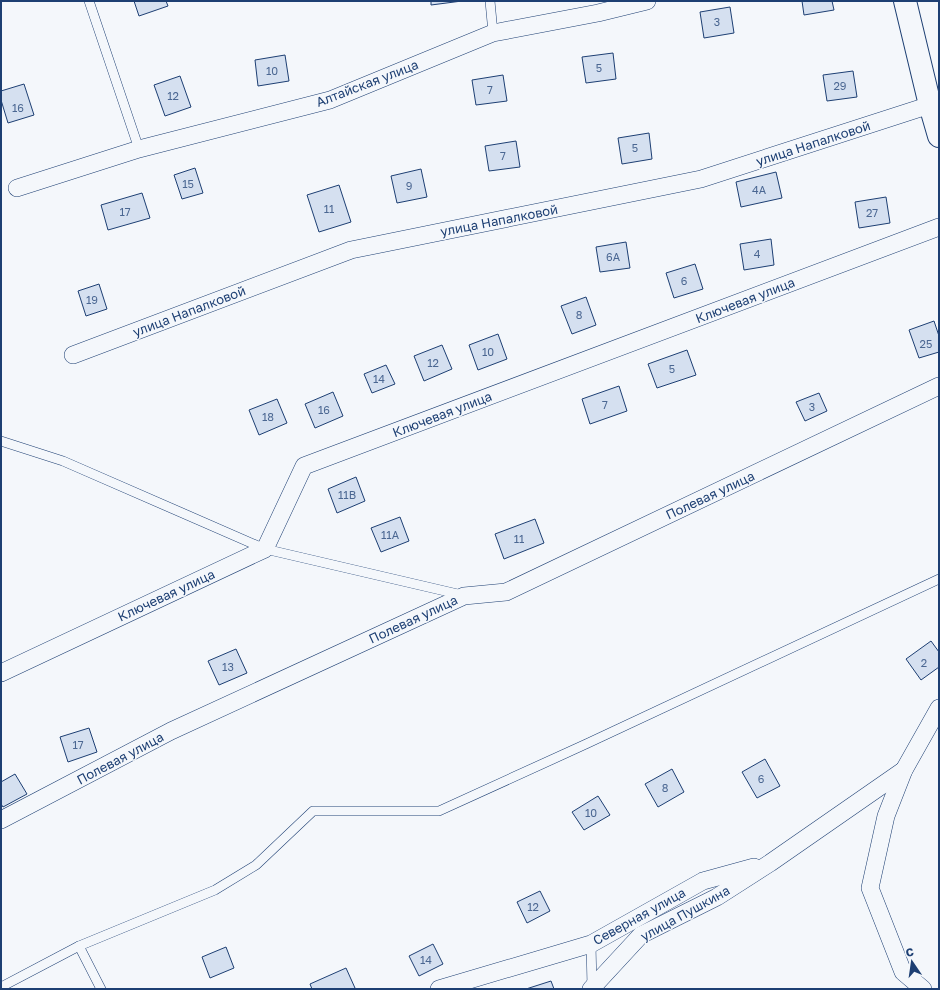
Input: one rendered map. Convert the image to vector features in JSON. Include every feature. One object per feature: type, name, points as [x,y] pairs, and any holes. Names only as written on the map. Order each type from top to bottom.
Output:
[{"type":"street","name":"Алтайская улица","points":[[17,188],[140,149],[330,100],[494,33],[598,13],[647,1]]},
{"type":"street","points":[[905,1],[939,136]]},
{"type":"street","name":"улица Напалковой","points":[[73,355],[351,250],[701,179],[930,105]]},
{"type":"street","name":"Ключевая улица","points":[[1,673],[265,549],[304,466],[939,227]]},
{"type":"street","name":"Полевая улица","points":[[1,820],[171,731],[464,596],[506,592],[939,386]]},
{"type":"street","points":[[922,989],[903,972],[870,888],[886,816],[904,770],[939,708]]},
{"type":"street","name":"улица Пушкина","points":[[591,988],[641,935],[717,897],[770,863],[904,770]]},
{"type":"street","name":"Северная улица","points":[[439,989],[591,944],[703,881],[770,863]]},
{"type":"lane","points":[[89,1],[140,149]]},
{"type":"lane","points":[[490,1],[494,33]]},
{"type":"lane","points":[[1,441],[63,461],[265,549],[464,596]]},
{"type":"lane","points":[[1,987],[79,946],[215,890],[256,865],[313,811],[439,811],[939,579]]},
{"type":"lane","points":[[591,944],[591,988]]},
{"type":"lane","points":[[79,946],[101,989]]},
{"type":"building","points":[[134,1],[166,1],[168,6],[139,16]]},
{"type":"building","points":[[431,1],[462,1],[431,5]]},
{"type":"building","points":[[802,1],[832,1],[834,10],[804,15]]},
{"type":"building","points":[[730,7],[734,33],[704,38],[700,12]]},
{"type":"building","points":[[613,53],[616,79],[586,83],[582,57]]},
{"type":"building","points":[[285,55],[289,81],[258,86],[255,60]]},
{"type":"building","points":[[853,71],[857,97],[827,101],[823,75]]},
{"type":"building","points":[[503,75],[507,101],[476,105],[472,80]]},
{"type":"building","points":[[180,76],[191,107],[165,116],[154,85]]},
{"type":"building","points":[[24,84],[34,115],[8,123],[1,100],[1,91]]},
{"type":"building","points":[[649,133],[652,159],[622,164],[618,138]]},
{"type":"building","points":[[516,141],[520,167],[489,171],[485,146]]},
{"type":"building","points":[[195,168],[203,193],[182,199],[174,175]]},
{"type":"building","points":[[421,169],[427,197],[397,203],[391,176]]},
{"type":"building","points":[[776,172],[782,198],[741,207],[736,182]]},
{"type":"building","points":[[339,185],[351,222],[319,232],[307,195]]},
{"type":"building","points":[[142,193],[150,218],[108,230],[101,205]]},
{"type":"building","points":[[886,197],[890,223],[859,228],[855,202]]},
{"type":"building","points":[[771,239],[774,265],[744,270],[740,244]]},
{"type":"building","points":[[626,242],[630,268],[600,272],[596,247]]},
{"type":"building","points":[[695,264],[703,289],[674,298],[666,273]]},
{"type":"building","points":[[99,284],[107,309],[86,316],[78,291]]},
{"type":"building","points":[[586,297],[596,325],[572,334],[561,306]]},
{"type":"building","points":[[934,321],[939,336],[939,352],[919,358],[909,330]]},
{"type":"building","points":[[498,334],[507,359],[478,370],[469,345]]},
{"type":"building","points":[[442,345],[452,369],[424,381],[414,356]]},
{"type":"building","points":[[687,350],[696,375],[657,388],[648,364]]},
{"type":"building","points":[[386,365],[395,384],[372,393],[364,374]]},
{"type":"building","points":[[619,386],[627,411],[590,424],[582,399]]},
{"type":"building","points":[[333,392],[343,416],[315,428],[305,404]]},
{"type":"building","points":[[819,393],[827,411],[805,421],[796,402]]},
{"type":"building","points":[[277,399],[287,423],[259,435],[249,410]]},
{"type":"building","points":[[356,477],[365,501],[337,513],[328,489]]},
{"type":"building","points":[[400,517],[409,541],[381,552],[371,528]]},
{"type":"building","points":[[535,519],[544,543],[504,559],[495,534]]},
{"type":"building","points":[[931,641],[939,652],[939,667],[921,680],[906,659]]},
{"type":"building","points":[[236,649],[247,673],[219,685],[208,661]]},
{"type":"building","points":[[89,728],[97,752],[68,762],[60,737]]},
{"type":"building","points":[[765,759],[780,786],[757,798],[742,772]]},
{"type":"building","points":[[672,769],[684,792],[658,807],[645,784]]},
{"type":"building","points":[[15,774],[27,794],[3,807],[1,804],[1,782]]},
{"type":"building","points":[[598,796],[610,815],[584,830],[572,812]]},
{"type":"building","points":[[540,891],[550,911],[527,923],[517,902]]},
{"type":"building","points":[[433,944],[443,964],[419,976],[409,956]]},
{"type":"building","points":[[226,947],[234,968],[210,978],[202,957]]},
{"type":"building","points":[[346,968],[355,988],[312,989],[310,984]]},
{"type":"building","points":[[551,981],[554,989],[526,989]]}]
